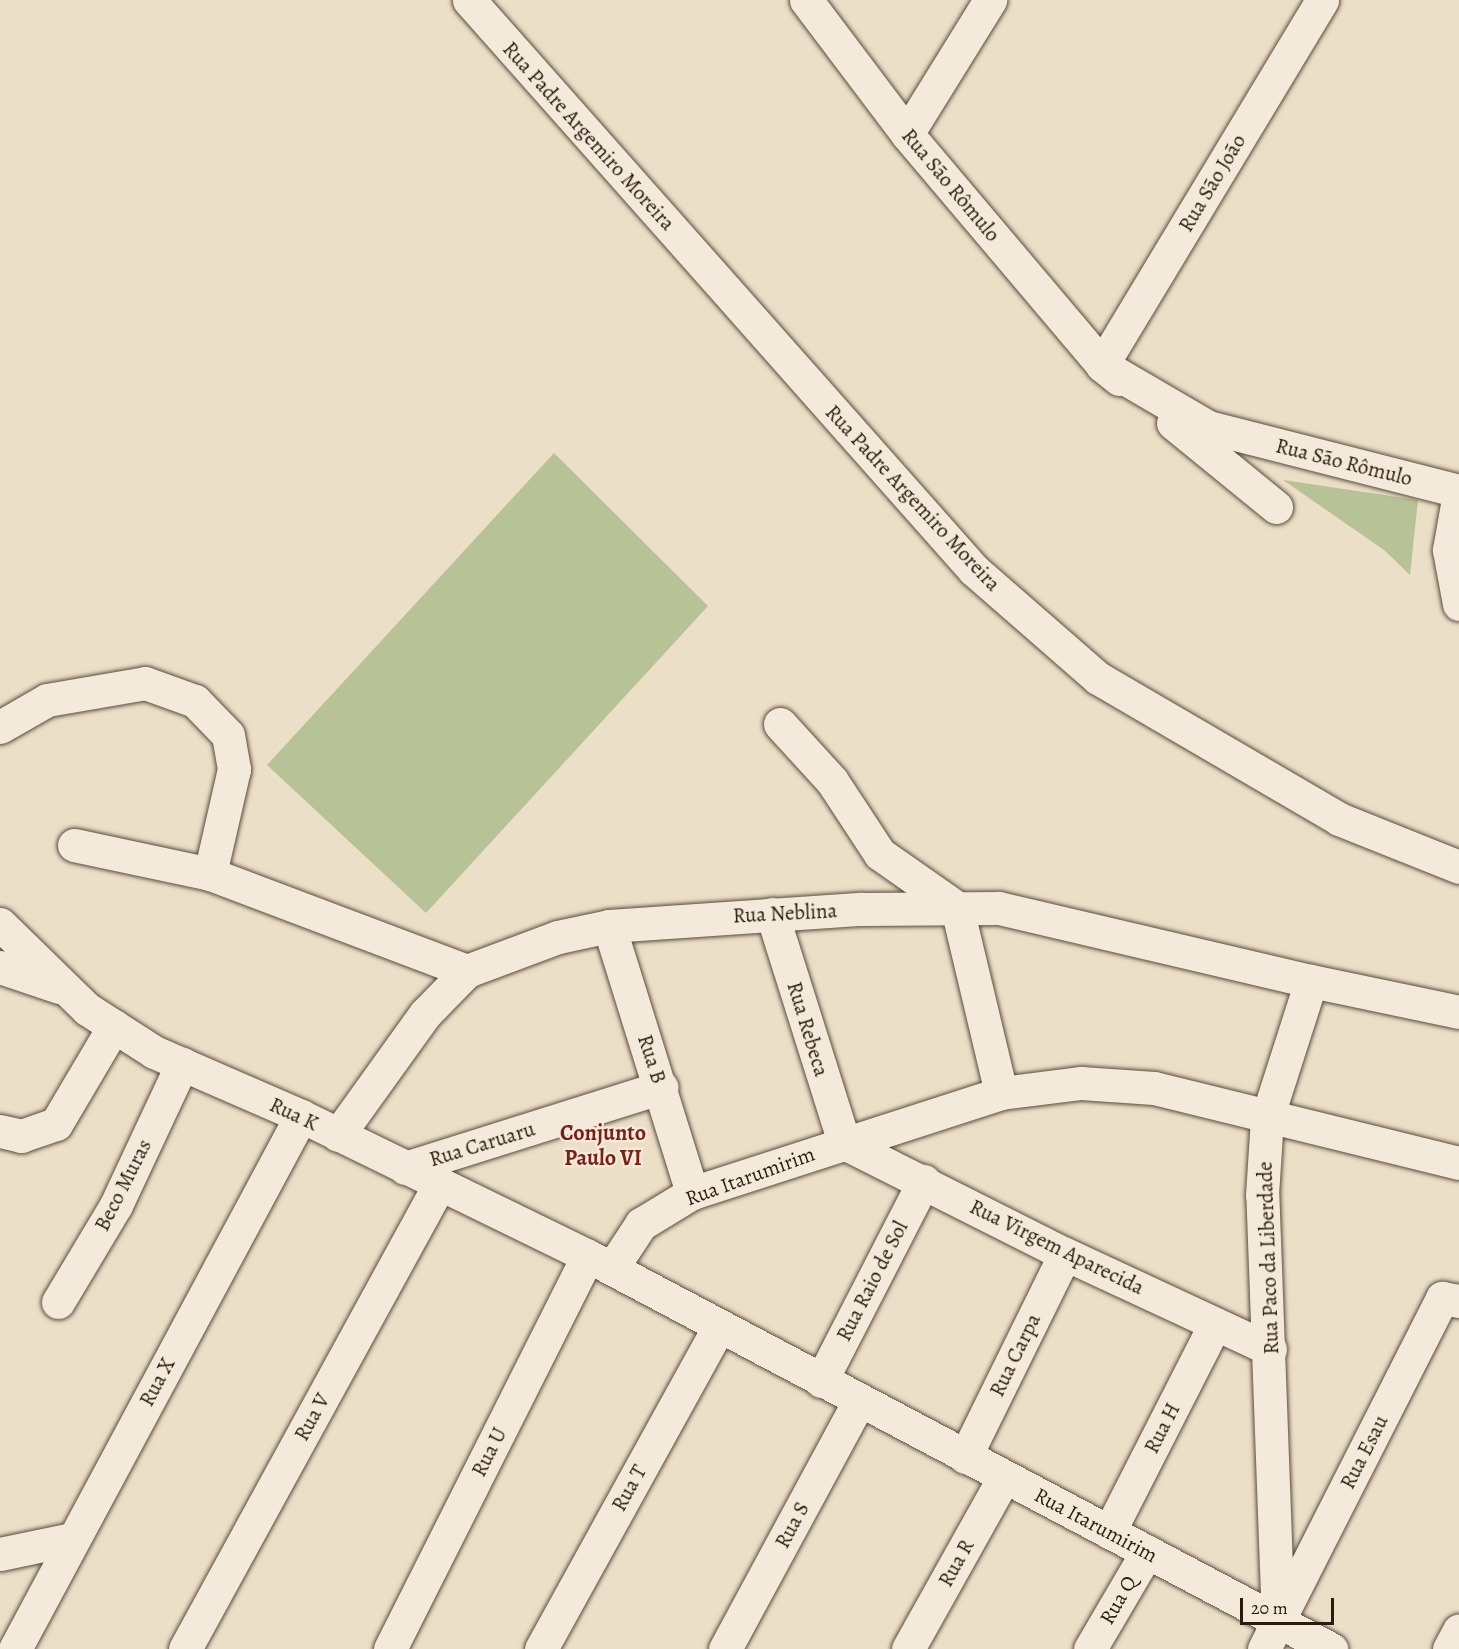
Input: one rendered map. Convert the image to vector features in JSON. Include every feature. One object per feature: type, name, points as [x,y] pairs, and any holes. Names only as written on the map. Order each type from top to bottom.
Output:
[{"type":"street","name":"Rua Padre Argemiro Moreira","points":[[469,0],[974,570],[1098,678],[1339,819],[1459,867]]},
{"type":"street","name":"Rua São Rômulo","points":[[806,0],[907,134],[1102,365],[1276,507]]},
{"type":"street","points":[[907,134],[990,0]]},
{"type":"street","name":"Rua São João","points":[[1102,365],[1322,0]]},
{"type":"street","name":"Rua São Rômulo","points":[[1102,365],[1208,428],[1459,492]]},
{"type":"street","points":[[1459,492],[1449,550],[1459,604]]},
{"type":"street","points":[[0,727],[47,700],[145,683],[195,701],[228,735],[234,769],[210,873]]},
{"type":"street","points":[[780,724],[832,781],[880,854],[957,908],[1001,1094]]},
{"type":"street","points":[[74,845],[210,873],[467,971]]},
{"type":"street","name":"Rua Neblina","points":[[338,1135],[425,1014],[467,971],[558,937],[609,926],[772,914],[999,908],[1311,981]]},
{"type":"street","name":"Rua Rebeca","points":[[772,914],[844,1143]]},
{"type":"street","name":"Rua K","points":[[0,924],[87,1009],[114,1026],[182,1064],[301,1116],[600,1262]]},
{"type":"street","name":"Rua B","points":[[609,926],[662,1088],[692,1193]]},
{"type":"street","points":[[0,967],[67,989]]},
{"type":"street","points":[[1311,981],[1459,1012]]},
{"type":"street","name":"Rua Paco da Liberdade","points":[[1271,1636],[1270,1348],[1262,1195],[1267,1118],[1311,981]]},
{"type":"street","points":[[0,1131],[21,1136],[56,1124],[114,1026]]},
{"type":"street","name":"Beco Muras","points":[[58,1302],[116,1204],[182,1064]]},
{"type":"street","name":"Rua Itarumirim","points":[[1331,1649],[1271,1636],[1147,1552],[718,1328],[600,1262],[641,1224],[692,1193],[1001,1094],[1081,1083],[1154,1088],[1267,1118],[1459,1163]]},
{"type":"street","name":"Rua Caruaru","points":[[405,1168],[662,1088]]},
{"type":"street","name":"Rua X","points":[[15,1649],[301,1116]]},
{"type":"street","name":"Rua Virgem Aparecida","points":[[844,1143],[924,1180],[1065,1254],[1270,1348]]},
{"type":"street","name":"Rua Raio de Sol","points":[[821,1381],[924,1180]]},
{"type":"street","name":"Rua V","points":[[185,1649],[439,1185]]},
{"type":"street","name":"Rua Carpa","points":[[965,1457],[1065,1254]]},
{"type":"street","name":"Rua U","points":[[390,1649],[600,1262]]},
{"type":"street","name":"Rua Esau","points":[[1271,1636],[1442,1298],[1459,1301]]},
{"type":"street","name":"Rua H","points":[[1109,1532],[1215,1324]]},
{"type":"street","name":"Rua T","points":[[541,1649],[718,1328]]},
{"type":"street","name":"Rua S","points":[[725,1649],[859,1401]]},
{"type":"street","name":"Rua R","points":[[908,1649],[1005,1477]]},
{"type":"street","points":[[0,1554],[72,1539]]},
{"type":"street","name":"Rua Q","points":[[1090,1649],[1147,1552]]},
{"type":"street","points":[[1449,1649],[1459,1630]]},
{"type":"green space","points":[[554,453],[708,606],[426,913],[267,765]]},
{"type":"green space","points":[[1283,480],[1418,500],[1410,575],[1384,550]]},
{"type":"district","name":"Conjunto Paulo VI","points":[[603,1146]]}]
